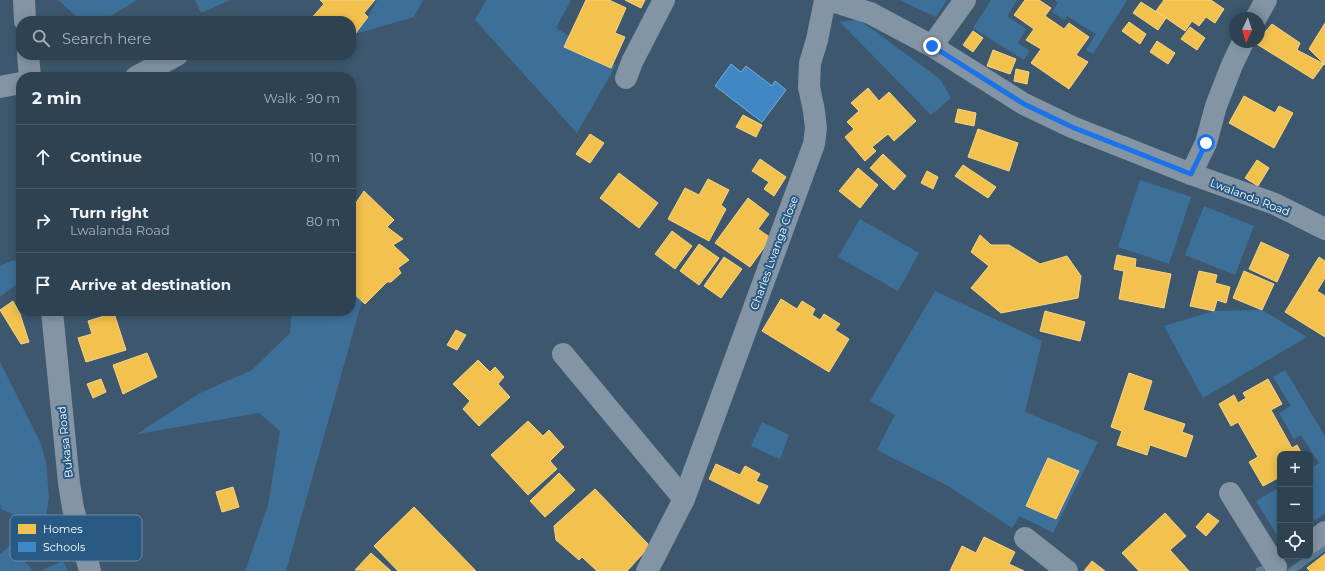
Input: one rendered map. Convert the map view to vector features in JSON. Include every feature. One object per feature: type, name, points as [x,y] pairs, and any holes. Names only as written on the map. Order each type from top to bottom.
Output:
[{"type":"street","points":[[24,0],[26,16]]},
{"type":"street","points":[[626,78],[632,62],[664,0]]},
{"type":"street","name":"Charles Lwanga Close","points":[[648,571],[684,499],[814,144],[816,128],[814,111],[808,87],[810,63],[817,40],[825,0]]},
{"type":"street","name":"Lwalanda Road","points":[[829,0],[870,13],[932,46],[1024,104],[1072,127],[1191,174],[1275,204],[1325,229]]},
{"type":"street","points":[[932,46],[965,0]]},
{"type":"street","points":[[1259,12],[1266,0]]},
{"type":"street","points":[[1191,174],[1206,143],[1216,106],[1240,48]]},
{"type":"street","points":[[28,60],[30,72]]},
{"type":"street","points":[[145,72],[168,60]]},
{"type":"street","points":[[0,87],[16,84]]},
{"type":"street","name":"Bukasa Road","points":[[52,316],[69,482],[75,515]]},
{"type":"street","points":[[564,354],[684,499]]},
{"type":"street","points":[[1230,492],[1280,565]]},
{"type":"street","points":[[1313,541],[1325,532]]},
{"type":"street","points":[[1026,538],[1067,571]]},
{"type":"street","name":"Bukasa Road","points":[[87,561],[90,571]]},
{"type":"shaded area","points":[[58,0],[137,0],[110,16],[76,16]]},
{"type":"shaded area","points":[[195,0],[230,0],[201,13]]},
{"type":"shaded area","points":[[377,0],[423,0],[414,17],[356,34],[368,17]]},
{"type":"shaded area","points":[[486,0],[571,0],[556,28],[616,65],[577,133],[475,20]]},
{"type":"shaded area","points":[[899,0],[947,0],[936,17]]},
{"type":"shaded area","points":[[991,0],[1017,0],[1007,16],[1026,29],[1018,43],[1030,51],[1024,60],[973,28]]},
{"type":"shaded area","points":[[1055,0],[1127,0],[1093,54],[1086,50],[1096,34],[1067,16],[1064,20],[1052,12],[1058,3]]},
{"type":"shaded area","points":[[858,19],[940,79],[951,98],[931,115],[840,22]]},
{"type":"shaded area","points":[[1140,180],[1191,197],[1169,264],[1118,247]]},
{"type":"shaded area","points":[[1204,206],[1254,226],[1235,275],[1185,255]]},
{"type":"shaded area","points":[[860,219],[919,253],[898,291],[838,257]]},
{"type":"shaded area","points":[[14,260],[16,262],[16,285],[0,297],[0,266]]},
{"type":"shaded area","points":[[356,289],[363,297],[286,571],[245,571],[268,506],[280,431],[259,413],[137,434],[200,393],[252,370],[290,333],[292,316],[356,316]]},
{"type":"shaded area","points":[[935,291],[1042,341],[1025,412],[1098,442],[1053,533],[1020,516],[1012,528],[948,486],[877,450],[895,415],[870,401]]},
{"type":"shaded area","points":[[1262,310],[1307,337],[1203,398],[1164,326],[1214,311]]},
{"type":"shaded area","points":[[0,362],[41,444],[46,462],[49,498],[46,515],[15,515],[1,509]]},
{"type":"shaded area","points":[[1285,370],[1325,436],[1325,514],[1313,521],[1313,467],[1319,463],[1313,451],[1311,451],[1301,435],[1294,439],[1279,413],[1291,406],[1273,377]]},
{"type":"shaded area","points":[[762,422],[789,435],[780,459],[751,446]]},
{"type":"shaded area","points":[[1277,489],[1277,535],[1256,501]]},
{"type":"shaded area","points":[[10,546],[10,561],[25,561],[33,571],[0,571],[0,554]]},
{"type":"shaded area","points":[[63,561],[68,571],[43,570]]},
{"type":"building: Homes","points":[[320,0],[375,0],[364,13],[368,17],[356,33],[356,16],[313,16],[324,4]]},
{"type":"building: Homes","points":[[586,0],[609,0],[626,8],[615,33],[625,37],[611,68],[564,47]]},
{"type":"building: Homes","points":[[625,0],[645,0],[641,8]]},
{"type":"building: Homes","points":[[1025,0],[1039,0],[1051,8],[1045,16],[1064,29],[1069,23],[1089,37],[1076,55],[1088,62],[1069,89],[1031,63],[1041,49],[1026,40],[1034,29],[1014,15]]},
{"type":"building: Homes","points":[[1164,0],[1211,0],[1224,9],[1215,23],[1206,17],[1199,26],[1192,21],[1185,31],[1156,11]]},
{"type":"building: Homes","points":[[1141,2],[1166,18],[1158,30],[1133,13]]},
{"type":"building: Homes","points":[[1129,22],[1146,34],[1140,44],[1122,31]]},
{"type":"building: Homes","points":[[1325,23],[1325,65],[1309,49]]},
{"type":"building: Homes","points":[[1272,24],[1300,43],[1297,50],[1324,64],[1313,79],[1263,48],[1265,48],[1265,32]]},
{"type":"building: Homes","points":[[1190,27],[1205,38],[1197,50],[1181,39]]},
{"type":"building: Homes","points":[[973,31],[983,38],[973,52],[963,45]]},
{"type":"building: Homes","points":[[1157,41],[1175,53],[1168,64],[1150,52]]},
{"type":"building: Homes","points":[[993,50],[1016,59],[1010,74],[987,66]]},
{"type":"building: Homes","points":[[1016,69],[1029,72],[1027,84],[1014,81]]},
{"type":"building: Homes","points":[[868,88],[879,101],[889,92],[916,121],[894,141],[888,134],[872,147],[876,151],[865,161],[845,137],[854,129],[847,122],[859,111],[851,103]]},
{"type":"building: Homes","points":[[1244,96],[1275,113],[1279,106],[1293,113],[1274,148],[1229,123]]},
{"type":"building: Homes","points":[[958,109],[976,113],[974,126],[955,122]]},
{"type":"building: Homes","points":[[743,115],[762,125],[756,137],[736,127]]},
{"type":"building: Homes","points":[[978,129],[1018,143],[1009,171],[968,157]]},
{"type":"building: Homes","points":[[590,134],[604,143],[590,163],[576,154]]},
{"type":"building: Homes","points":[[883,154],[906,176],[894,190],[870,168]]},
{"type":"building: Homes","points":[[760,159],[786,177],[774,196],[764,189],[769,182],[752,171]]},
{"type":"building: Homes","points":[[1257,160],[1269,168],[1258,186],[1245,178]]},
{"type":"building: Homes","points":[[963,165],[996,187],[988,198],[955,176]]},
{"type":"building: Homes","points":[[858,168],[878,185],[860,208],[839,191]]},
{"type":"building: Homes","points":[[927,171],[938,177],[933,189],[921,183]]},
{"type":"building: Homes","points":[[619,173],[658,203],[639,228],[600,198]]},
{"type":"building: Homes","points":[[708,179],[729,190],[721,205],[726,209],[709,241],[668,219],[685,188],[699,195]]},
{"type":"building: Homes","points":[[364,191],[394,220],[387,227],[403,239],[393,245],[409,260],[398,268],[401,273],[391,282],[387,282],[365,304],[356,296],[356,203]]},
{"type":"building: Homes","points":[[748,198],[769,214],[758,229],[771,238],[750,267],[715,243]]},
{"type":"building: Homes","points":[[672,231],[692,246],[675,269],[655,254]]},
{"type":"building: Homes","points":[[980,235],[991,245],[1009,245],[1040,264],[1067,256],[1081,276],[1078,298],[1001,313],[971,288],[989,266],[971,252]]},
{"type":"building: Homes","points":[[1261,242],[1289,255],[1277,282],[1249,269]]},
{"type":"building: Homes","points":[[699,244],[719,258],[699,285],[680,271]]},
{"type":"building: Homes","points":[[1117,255],[1136,259],[1135,267],[1171,274],[1164,308],[1119,299],[1124,271],[1114,269]]},
{"type":"building: Homes","points":[[724,257],[742,269],[721,298],[704,286]]},
{"type":"building: Homes","points":[[1319,257],[1325,261],[1325,278],[1317,291],[1325,296],[1325,337],[1285,312]]},
{"type":"building: Homes","points":[[1199,271],[1217,275],[1215,283],[1230,287],[1226,303],[1217,300],[1214,311],[1190,306]]},
{"type":"building: Homes","points":[[1244,271],[1274,284],[1262,310],[1233,298]]},
{"type":"building: Homes","points":[[781,299],[797,309],[802,301],[815,309],[812,315],[820,320],[824,314],[840,324],[835,330],[849,339],[829,372],[762,331]]},
{"type":"building: Homes","points":[[13,301],[16,307],[16,316],[21,316],[29,342],[21,344],[0,310]]},
{"type":"building: Homes","points":[[1045,311],[1085,322],[1080,341],[1040,331]]},
{"type":"building: Homes","points":[[104,316],[115,316],[126,350],[86,362],[78,338],[92,334],[88,321]]},
{"type":"building: Homes","points":[[456,330],[466,335],[457,350],[447,345]]},
{"type":"building: Homes","points":[[147,353],[157,377],[123,394],[113,365]]},
{"type":"building: Homes","points":[[478,360],[490,372],[495,367],[504,377],[498,384],[510,397],[479,426],[463,409],[470,401],[453,384]]},
{"type":"building: Homes","points":[[1129,373],[1152,381],[1143,410],[1185,424],[1182,432],[1193,436],[1186,457],[1150,445],[1147,455],[1117,445],[1122,431],[1111,427]]},
{"type":"building: Homes","points":[[101,379],[106,392],[93,398],[87,384]]},
{"type":"building: Homes","points":[[1268,379],[1282,404],[1271,410],[1292,448],[1297,445],[1300,451],[1277,451],[1277,479],[1263,486],[1249,462],[1258,457],[1238,422],[1231,426],[1219,404],[1234,395],[1238,403],[1246,398],[1243,393]]},
{"type":"building: Homes","points":[[528,421],[543,436],[549,430],[564,447],[550,461],[557,469],[528,495],[491,455]]},
{"type":"building: Homes","points":[[1048,458],[1079,471],[1056,519],[1026,506]]},
{"type":"building: Homes","points":[[716,464],[740,475],[745,466],[760,474],[756,481],[768,486],[759,504],[709,479]]},
{"type":"building: Homes","points":[[559,473],[575,490],[545,517],[530,501]]},
{"type":"building: Homes","points":[[233,487],[239,507],[222,512],[216,492]]},
{"type":"building: Homes","points":[[595,489],[650,546],[627,571],[597,571],[582,557],[579,560],[556,540],[554,526]]},
{"type":"building: Homes","points":[[414,507],[476,571],[398,571],[374,546]]},
{"type":"building: Homes","points":[[1165,513],[1186,536],[1170,550],[1189,571],[1139,571],[1122,553]]},
{"type":"building: Homes","points":[[1208,513],[1219,521],[1206,536],[1196,527]]},
{"type":"building: Homes","points":[[984,537],[1015,552],[1009,564],[1024,571],[950,571],[962,546],[976,553]]},
{"type":"building: Homes","points":[[371,553],[391,571],[355,570]]},
{"type":"building: Homes","points":[[1325,554],[1325,571],[1310,571],[1307,568]]},
{"type":"building: Homes","points":[[1092,561],[1105,571],[1084,571]]},
{"type":"building: Schools","points":[[731,64],[741,72],[746,66],[772,86],[775,81],[786,90],[762,122],[715,86]]},
{"type":"waterway","points":[[1291,571],[1325,547]]},
{"type":"route","points":[[932,46],[1024,104],[1072,127],[1191,174],[1206,143]]}]
